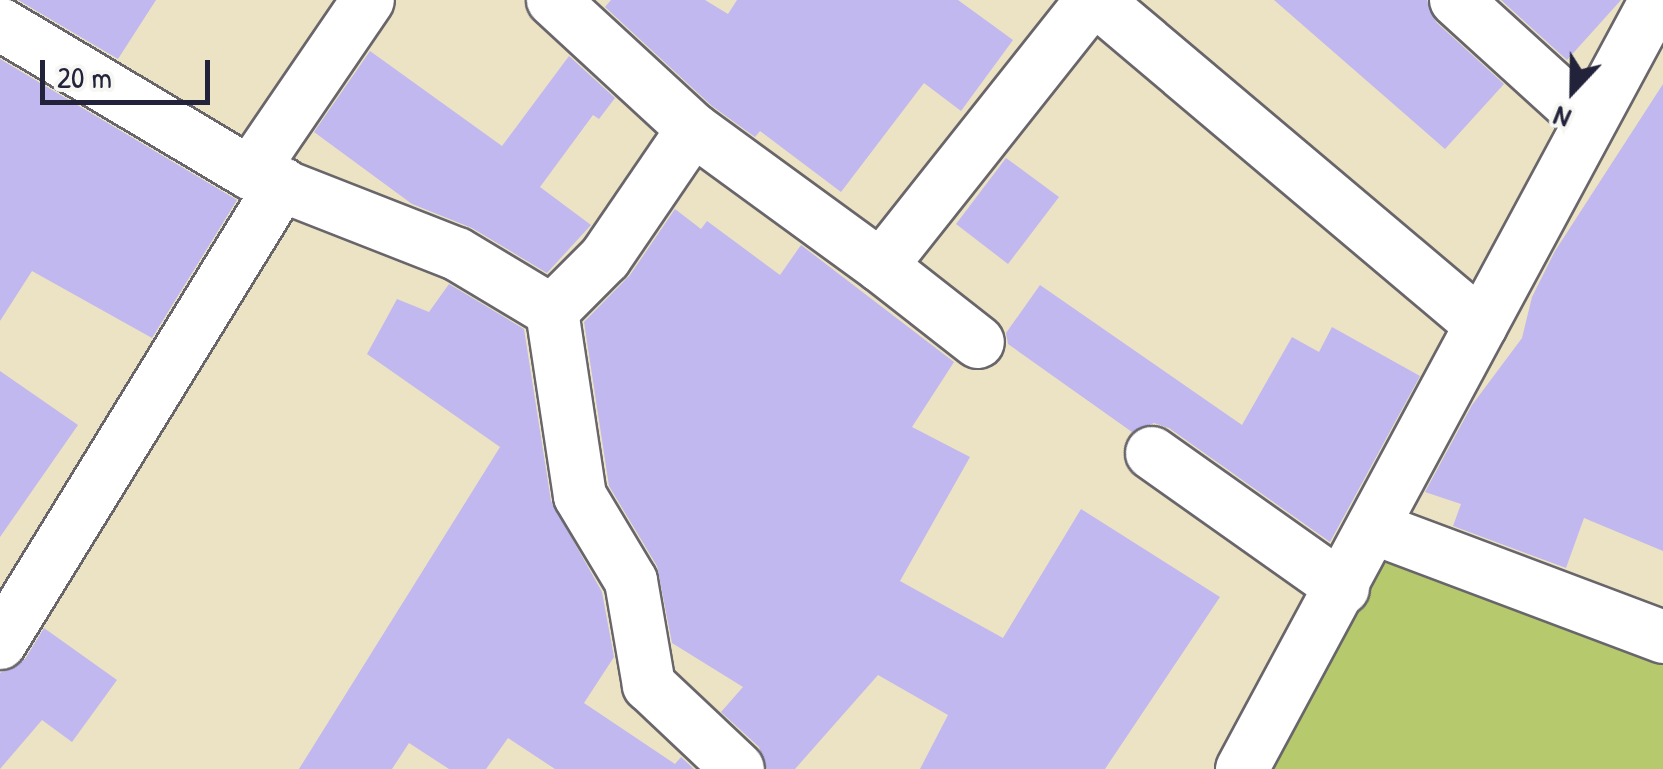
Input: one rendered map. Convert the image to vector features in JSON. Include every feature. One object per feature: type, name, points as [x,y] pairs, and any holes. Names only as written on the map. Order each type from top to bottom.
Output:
[{"type":"street","points":[[0,643],[368,0]]},
{"type":"street","points":[[553,0],[693,130],[881,266],[978,342]]},
{"type":"street","points":[[881,266],[1094,0],[1481,325]]},
{"type":"street","points":[[1456,0],[1590,122]]},
{"type":"street","points":[[1242,769],[1376,529],[1656,0]]},
{"type":"street","points":[[0,24],[266,179],[458,254],[552,312],[580,496],[631,580],[649,685],[723,764]]},
{"type":"street","points":[[552,312],[605,258],[693,130]]},
{"type":"street","points":[[1152,453],[1342,588]]},
{"type":"street","points":[[1376,529],[1663,637]]},
{"type":"green space","points":[[1381,559],[1663,651],[1663,769],[1263,769]]},
{"type":"building","points":[[18,0],[156,0],[118,59]]},
{"type":"building","points":[[611,0],[705,0],[728,14],[737,0],[958,0],[1013,40],[961,111],[924,83],[841,192],[760,131],[755,137],[712,106],[605,7]]},
{"type":"building","points":[[1274,0],[1427,0],[1436,22],[1504,84],[1445,149]]},
{"type":"building","points":[[1501,0],[1621,0],[1567,60]]},
{"type":"building","points":[[370,51],[502,146],[569,56],[615,98],[599,119],[593,115],[540,187],[591,225],[547,273],[472,228],[412,204],[314,132]]},
{"type":"building","points":[[0,59],[237,200],[152,338],[32,271],[0,321]]},
{"type":"building","points":[[1663,84],[1663,551],[1584,518],[1566,568],[1453,526],[1461,504],[1425,492],[1472,405],[1522,338],[1532,297],[1555,251]]},
{"type":"building","points":[[1006,158],[1059,197],[1008,264],[956,224]]},
{"type":"building","points":[[675,209],[701,229],[707,221],[780,275],[801,245],[954,362],[912,427],[970,457],[900,581],[1003,638],[1081,509],[1220,597],[1105,769],[920,769],[948,715],[878,675],[795,769],[767,769],[759,747],[721,712],[743,687],[672,643],[657,566],[609,486],[584,322],[630,275]]},
{"type":"building","points":[[449,284],[524,329],[551,501],[602,592],[614,657],[584,703],[675,764],[681,757],[694,769],[555,769],[508,738],[486,769],[449,769],[409,743],[392,769],[299,769],[500,447],[367,354],[397,299],[429,312]]},
{"type":"building","points":[[1040,285],[1242,425],[1292,337],[1319,352],[1332,327],[1420,376],[1330,542],[1169,428],[1154,423],[1132,432],[1008,344],[1006,333]]},
{"type":"building","points":[[0,371],[78,425],[0,537]]},
{"type":"building","points":[[44,628],[117,680],[72,742],[42,720],[0,769],[0,673],[25,659]]}]
